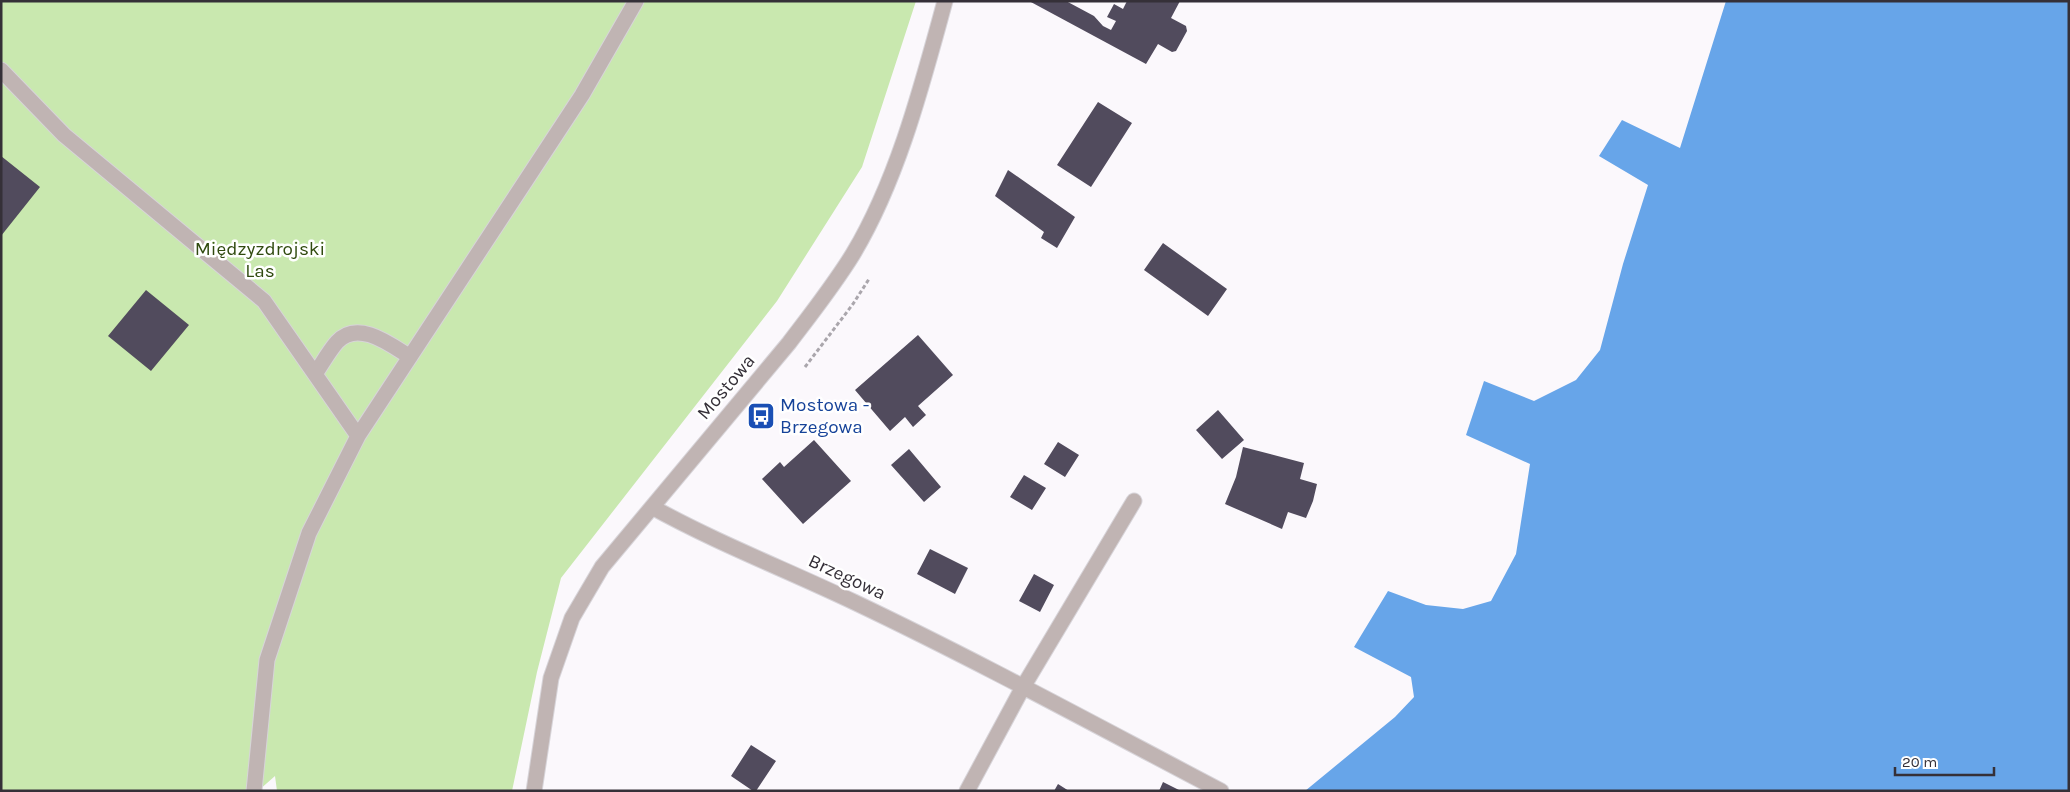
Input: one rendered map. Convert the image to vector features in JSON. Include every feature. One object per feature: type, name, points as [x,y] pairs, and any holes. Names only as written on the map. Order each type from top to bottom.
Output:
[{"type":"street","points":[[254,791],[268,660],[309,533],[358,436],[582,96],[636,1]]},
{"type":"street","name":"Mostowa","points":[[534,791],[551,678],[572,618],[602,567],[789,343],[818,305],[853,253],[875,212],[905,136],[945,1]]},
{"type":"street","points":[[1,70],[64,135],[264,301],[358,436]]},
{"type":"street","points":[[315,374],[338,341],[352,332],[370,334],[410,357]]},
{"type":"street","points":[[967,791],[1023,687],[1134,501]]},
{"type":"street","name":"Brzegowa","points":[[652,507],[695,530],[853,602],[1023,687],[1221,791]]},
{"type":"green space","name":"Międzyzdrojski Las","points":[[1,1],[916,1],[862,167],[777,301],[561,578],[537,672],[512,791],[277,791],[275,776],[258,791],[1,791]]},
{"type":"water","points":[[1726,1],[2069,1],[2069,791],[1305,791],[1395,717],[1414,697],[1411,677],[1354,647],[1388,591],[1426,605],[1463,609],[1491,601],[1516,554],[1530,464],[1466,435],[1484,381],[1534,401],[1576,380],[1600,350],[1623,264],[1648,185],[1599,156],[1622,120],[1680,148]]},
{"type":"building","points":[[1029,1],[1066,1],[1094,16],[1103,26],[1111,30],[1116,21],[1107,17],[1114,4],[1123,9],[1127,1],[1180,1],[1171,18],[1186,26],[1187,31],[1176,51],[1172,52],[1158,44],[1146,64]]},
{"type":"building","points":[[1098,102],[1132,123],[1091,187],[1057,165]]},
{"type":"building","points":[[1,156],[40,187],[1,236]]},
{"type":"building","points":[[1008,170],[1075,217],[1057,248],[1041,238],[1044,232],[995,196]]},
{"type":"building","points":[[1163,243],[1227,289],[1208,316],[1144,270]]},
{"type":"building","points":[[146,290],[189,325],[151,371],[108,336]]},
{"type":"building","points":[[918,335],[953,375],[918,406],[926,415],[913,427],[905,417],[890,431],[855,390]]},
{"type":"building","points":[[1218,410],[1244,440],[1222,459],[1196,430]]},
{"type":"building","points":[[814,440],[851,481],[803,524],[762,479],[780,462],[784,467]]},
{"type":"building","points":[[1058,442],[1079,455],[1065,477],[1044,464]]},
{"type":"building","points":[[1243,447],[1304,463],[1300,479],[1317,484],[1306,518],[1288,512],[1282,529],[1225,504],[1236,477]]},
{"type":"building","points":[[909,449],[941,487],[924,502],[891,465]]},
{"type":"building","points":[[1024,475],[1046,488],[1032,510],[1010,497]]},
{"type":"building","points":[[930,549],[968,568],[955,594],[917,574]]},
{"type":"building","points":[[1034,574],[1054,585],[1040,612],[1019,601]]},
{"type":"building","points":[[751,745],[776,761],[756,791],[753,791],[731,776]]},
{"type":"building","points":[[1163,782],[1181,791],[1159,791]]},
{"type":"building","points":[[1058,784],[1069,791],[1054,791]]},
{"type":"place","name":"Mostowa - Brzegowa","points":[[761,416]]}]
